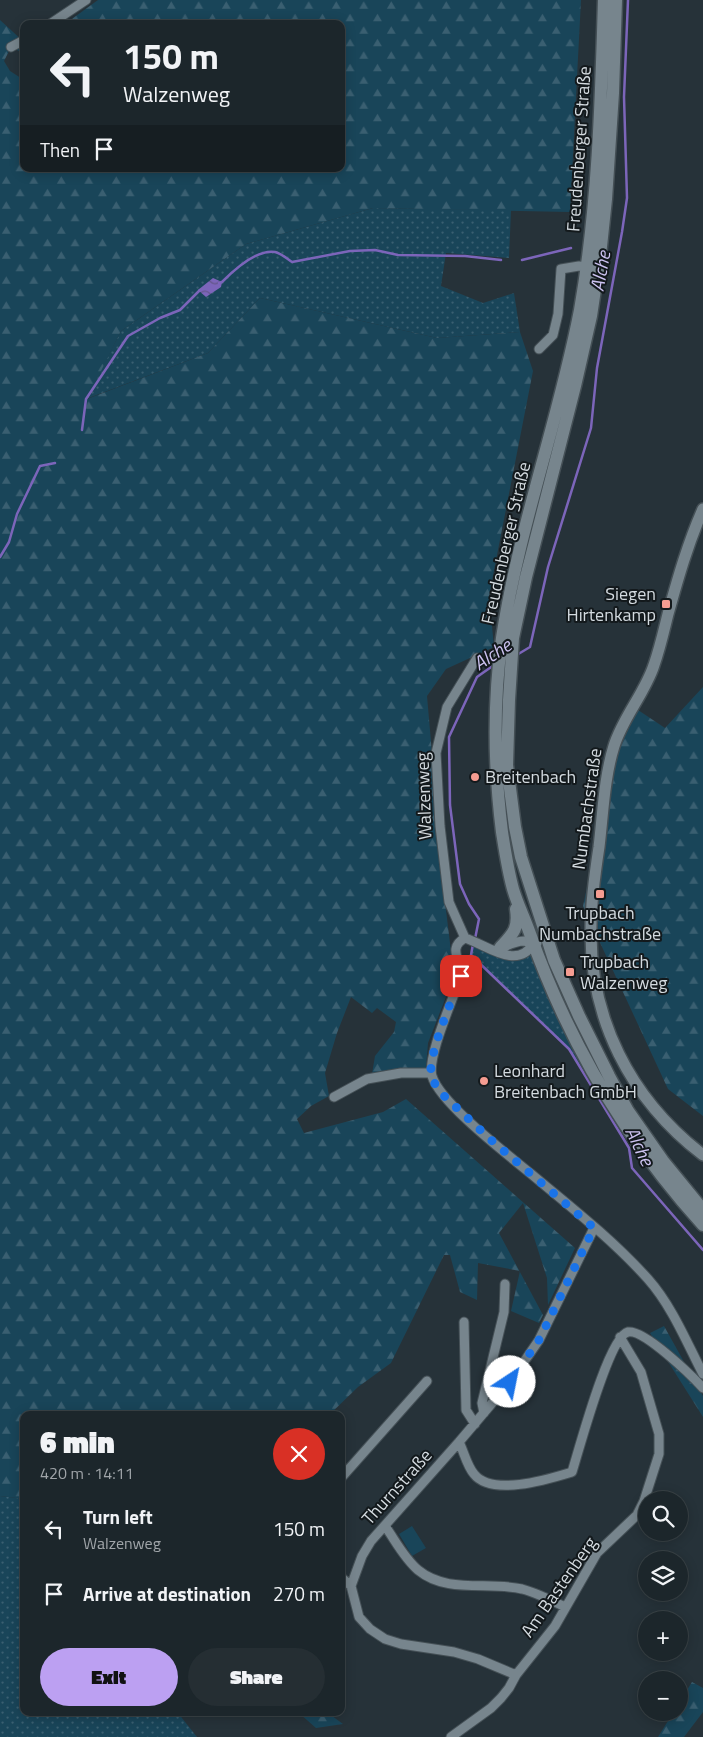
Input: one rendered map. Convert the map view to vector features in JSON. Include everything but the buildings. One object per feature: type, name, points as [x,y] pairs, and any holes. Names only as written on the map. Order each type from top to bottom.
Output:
[{"type":"main road","name":"Freudenberger Straße","points":[[604,0],[596,182],[587,267],[564,382],[514,571],[506,660],[508,700],[507,765],[521,857],[554,960],[579,1016],[628,1111],[663,1161],[703,1210]]},
{"type":"main road","name":"Freudenberger Straße","points":[[616,0],[613,93],[606,199],[591,316],[526,577],[513,638],[496,698],[496,766],[503,839],[513,889],[557,1003],[599,1083],[636,1142],[703,1225]]},
{"type":"main road","points":[[498,950],[513,934],[518,921],[513,889]]},
{"type":"street","points":[[56,20],[86,0]]},
{"type":"street","points":[[11,47],[20,42]]},
{"type":"street","points":[[538,349],[553,335],[558,314],[561,269],[579,266],[587,267]]},
{"type":"street","name":"Numbachstraße","points":[[703,509],[676,585],[654,666],[620,729],[614,747],[605,790],[590,927],[593,970],[601,1010],[611,1038],[624,1065],[650,1104],[674,1131],[703,1155]]},
{"type":"street","name":"Walzenweg","points":[[465,938],[449,902],[440,826],[436,753],[447,707],[477,658]]},
{"type":"street","points":[[547,939],[533,944],[525,941],[498,950],[465,938],[459,941],[456,946],[456,954],[461,976],[434,1049],[431,1073],[442,1094],[464,1115],[594,1228],[648,1279],[657,1290],[703,1374]]},
{"type":"street","points":[[498,950],[501,955],[523,955],[529,952],[533,944]]},
{"type":"street","points":[[334,1097],[367,1079],[400,1073],[431,1073]]},
{"type":"street","name":"Thurnstraße","points":[[351,1586],[362,1556],[371,1541],[460,1442],[510,1382],[539,1340],[594,1228]]},
{"type":"street","points":[[484,1413],[482,1403],[504,1312],[505,1284]]},
{"type":"street","points":[[464,1322],[466,1410],[475,1424]]},
{"type":"street","points":[[460,1442],[473,1474],[487,1483],[499,1485],[524,1483],[572,1472],[608,1362],[620,1337],[627,1332],[634,1333],[654,1344],[676,1361],[703,1388]]},
{"type":"street","name":"Am Bastenberg","points":[[451,1737],[496,1703],[509,1688],[516,1675],[555,1626],[565,1606],[598,1553],[637,1515],[644,1501],[659,1454],[659,1434],[641,1372],[620,1337]]},
{"type":"street","points":[[345,1473],[427,1381]]},
{"type":"street","points":[[385,1526],[416,1569],[430,1578],[451,1584],[522,1589],[565,1606]]},
{"type":"street","points":[[345,1581],[351,1586],[360,1617],[370,1630],[386,1639],[401,1644],[454,1652],[478,1659],[516,1675]]},
{"type":"green space","points":[[98,0],[581,0],[570,212],[373,208],[246,244],[121,331],[87,399],[208,353],[260,298],[437,338],[520,332],[533,371],[489,596],[494,647],[446,669],[427,696],[445,902],[454,976],[428,1043],[426,1068],[372,1074],[375,1056],[394,1032],[396,1022],[377,1008],[372,1013],[351,997],[337,1033],[325,1073],[329,1096],[311,1106],[297,1119],[304,1133],[383,1112],[406,1099],[575,1248],[548,1305],[547,1278],[523,1203],[499,1233],[519,1271],[478,1263],[477,1300],[460,1292],[450,1255],[444,1255],[391,1363],[358,1387],[333,1411],[20,1411],[20,1498],[0,1496],[0,20],[20,38],[20,52],[11,47],[4,61],[10,71],[20,77],[20,172],[345,172],[345,20],[70,20]]},
{"type":"green space","points":[[373,208],[511,210],[509,258],[446,253],[441,286],[483,303],[514,293],[520,332],[437,338],[260,298],[208,353],[86,399],[121,331],[246,244]]},
{"type":"green space","points":[[703,687],[703,1116],[668,1089],[583,906],[614,759],[638,710],[665,728]]},
{"type":"green space","points":[[473,941],[486,948],[523,955],[533,944],[557,1003],[629,1148],[569,1049],[471,955]]},
{"type":"green space","points":[[520,1272],[543,1315],[539,1323],[511,1311]]},
{"type":"green space","points":[[664,1326],[703,1396],[703,1417],[650,1333]]},
{"type":"green space","points":[[0,1496],[20,1498],[20,1716],[180,1716],[197,1737],[0,1737]]},
{"type":"green space","points":[[412,1526],[426,1548],[412,1556],[399,1534]]},
{"type":"green space","points":[[692,1682],[703,1688],[703,1712],[684,1737],[658,1737],[668,1721],[688,1721],[688,1688]]},
{"type":"green space","points":[[302,1716],[332,1716],[343,1724],[316,1728]]},
{"type":"water","points":[[213,278],[222,282],[221,287],[206,297],[198,290]]},
{"type":"waterway","name":"Alche","points":[[515,656],[530,647],[548,567],[591,428],[597,368],[627,198],[624,97],[628,0]]},
{"type":"waterway","points":[[522,260],[571,248]]},
{"type":"waterway","points":[[219,283],[246,261],[268,252],[275,252],[292,262],[350,251],[375,250],[398,255],[465,256],[501,260]]},
{"type":"waterway","points":[[82,430],[86,399],[128,336],[160,318],[180,310],[200,290]]},
{"type":"waterway","points":[[0,557],[9,542],[17,514],[40,466],[55,463]]},
{"type":"waterway","name":"Alche","points":[[475,939],[479,919],[469,904],[460,884],[450,805],[449,737],[477,677],[494,665]]},
{"type":"waterway","name":"Alche","points":[[473,944],[471,955],[569,1049],[629,1148],[632,1168],[703,1250]]},
{"type":"place","name":"Siegen Hirtenkamp","points":[[666,604]]},
{"type":"place","name":"Breitenbach","points":[[475,777]]},
{"type":"place","name":"Trupbach Numbachstraße","points":[[600,894]]},
{"type":"place","name":"Trupbach Walzenweg","points":[[570,972]]},
{"type":"place","name":"Leonhard Breitenbach GmbH","points":[[484,1081]]},
{"type":"route","points":[[461,976],[434,1049],[431,1073],[437,1087],[490,1139],[594,1228],[539,1340],[510,1382]]}]
